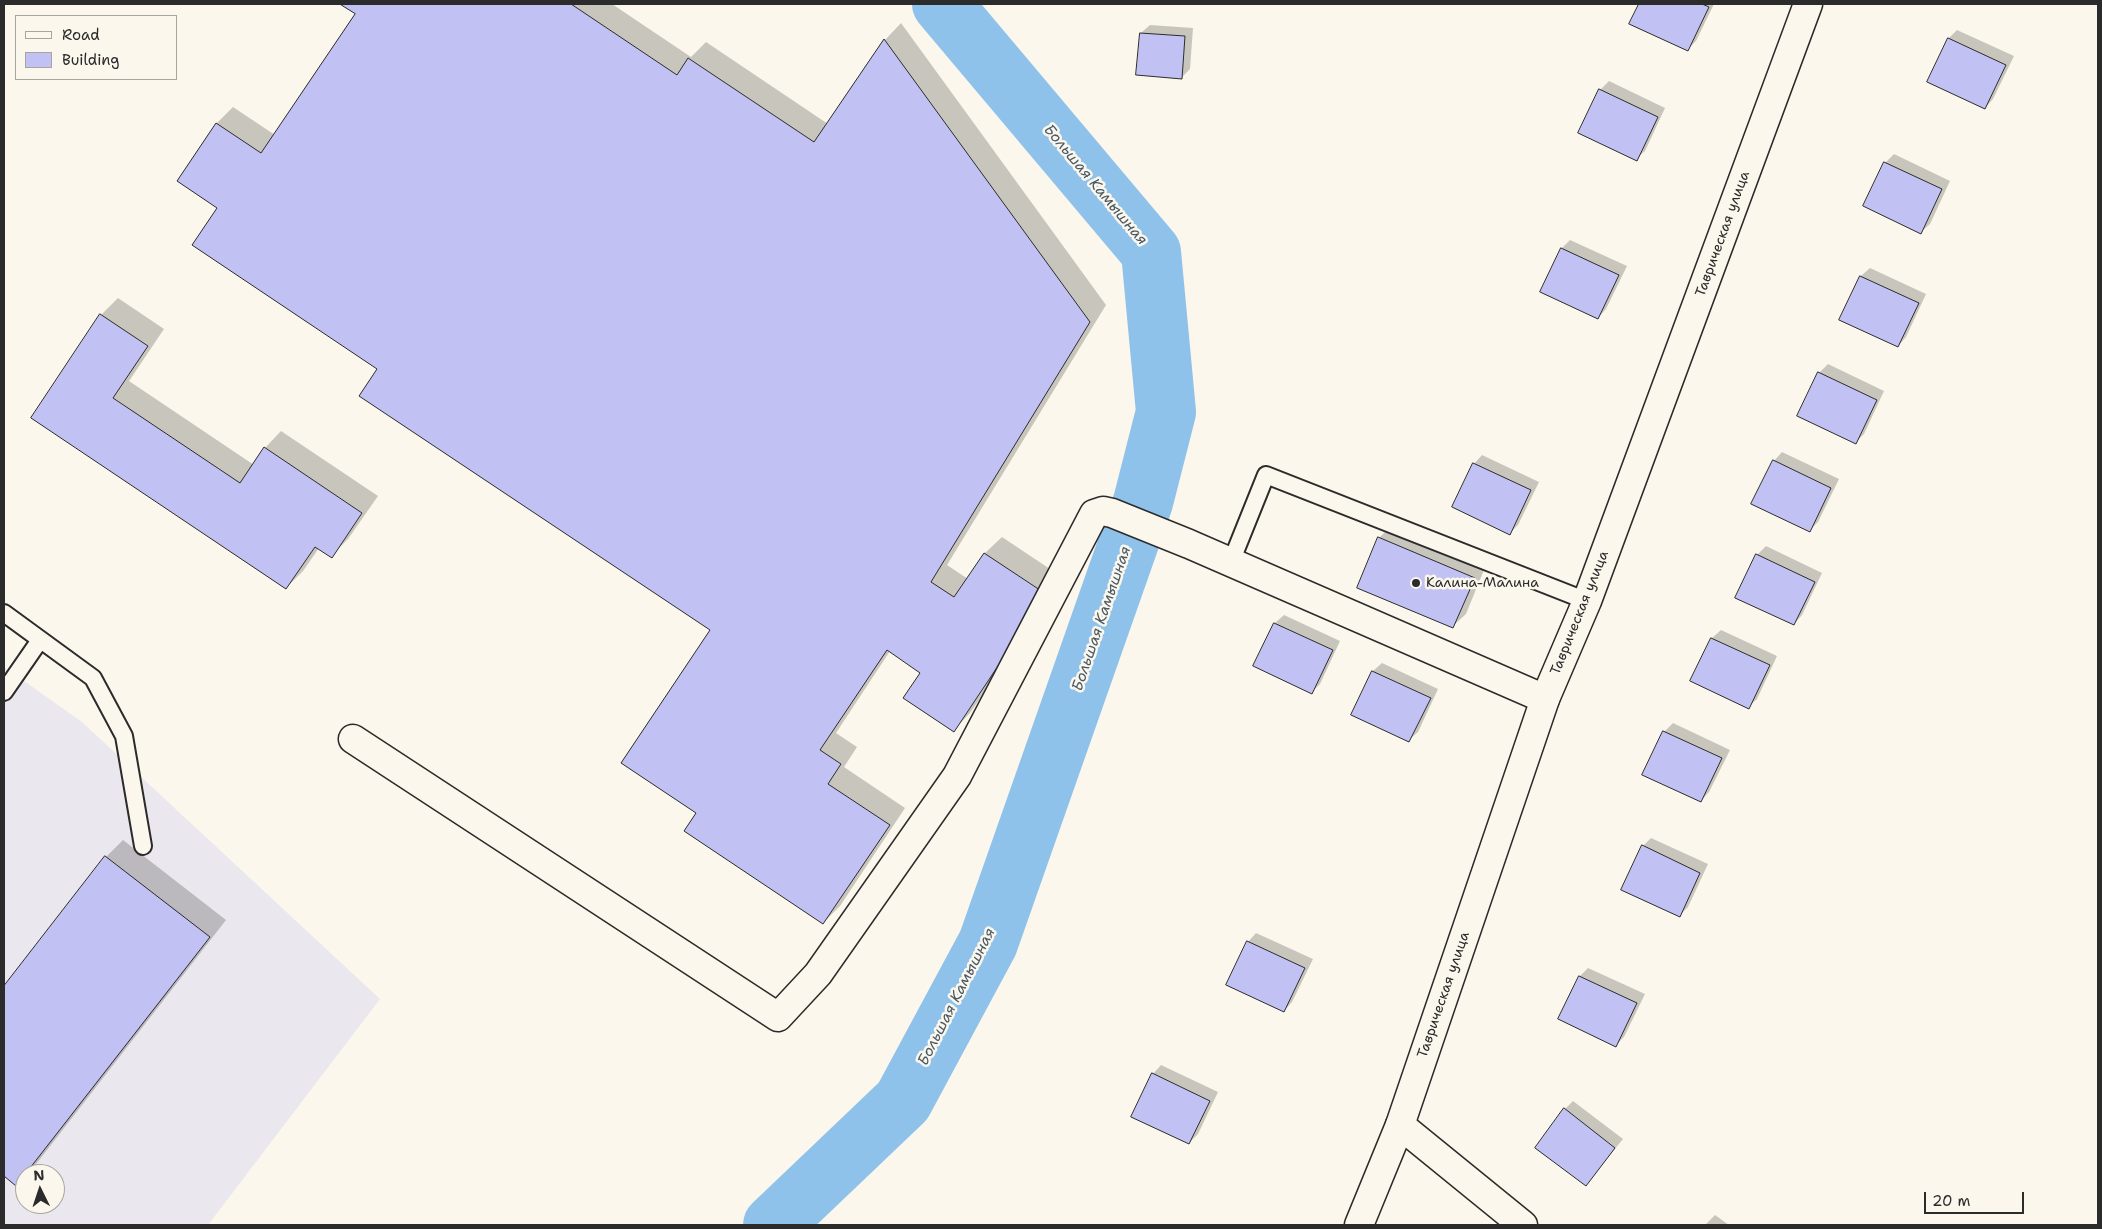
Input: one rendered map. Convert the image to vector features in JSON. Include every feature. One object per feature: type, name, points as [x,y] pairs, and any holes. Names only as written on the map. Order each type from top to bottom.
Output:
[{"type":"street","name":"Таврическая улица","points":[[1360,1225],[1400,1125],[1545,699],[1587,601],[1808,4]]},
{"type":"street","points":[[353,739],[778,1017],[818,974],[957,776],[1094,514],[1103,511],[1112,513],[1189,544],[1545,699]]},
{"type":"street","points":[[1400,1125],[1523,1225]]},
{"type":"lane","points":[[1230,562],[1266,474],[1587,601]]},
{"type":"lane","points":[[4,613],[93,678],[124,736],[143,846]]},
{"type":"lane","points":[[4,692],[40,640]]},
{"type":"shaded area","points":[[4,667],[82,722],[380,999],[208,1225],[4,1225]]},
{"type":"building","points":[[340,4],[571,4],[677,75],[688,58],[814,142],[884,39],[1090,322],[931,582],[954,597],[984,553],[1046,594],[954,732],[903,698],[920,673],[887,650],[820,750],[841,764],[828,784],[890,825],[823,924],[684,831],[696,813],[621,763],[710,630],[359,396],[377,369],[192,245],[217,208],[177,181],[216,123],[261,153],[355,14]]},
{"type":"building","points":[[1639,4],[1702,4],[1709,7],[1688,51],[1629,24]]},
{"type":"building","points":[[1140,33],[1185,36],[1182,79],[1136,75]]},
{"type":"building","points":[[1948,38],[2006,65],[1985,109],[1927,82]]},
{"type":"building","points":[[1599,89],[1658,117],[1637,161],[1578,133]]},
{"type":"building","points":[[1884,162],[1942,189],[1921,234],[1863,206]]},
{"type":"building","points":[[1561,248],[1619,275],[1598,319],[1540,292]]},
{"type":"building","points":[[1860,276],[1919,303],[1898,347],[1839,320]]},
{"type":"building","points":[[100,314],[148,346],[113,398],[240,483],[264,447],[362,513],[332,558],[315,547],[286,589],[31,418]]},
{"type":"building","points":[[1818,372],[1877,400],[1856,444],[1797,416]]},
{"type":"building","points":[[1773,460],[1831,488],[1810,532],[1751,504]]},
{"type":"building","points":[[1473,463],[1531,490],[1510,535],[1452,507]]},
{"type":"building","name":"Калина-Малина","points":[[1378,537],[1475,578],[1453,628],[1357,588]]},
{"type":"building","points":[[1756,554],[1815,582],[1794,625],[1735,598]]},
{"type":"building","points":[[1274,623],[1333,650],[1312,694],[1253,666]]},
{"type":"building","points":[[1711,638],[1770,665],[1749,709],[1690,681]]},
{"type":"building","points":[[1372,671],[1431,698],[1409,742],[1351,715]]},
{"type":"building","points":[[1663,731],[1722,758],[1701,802],[1642,775]]},
{"type":"building","points":[[1642,845],[1700,873],[1680,917],[1621,890]]},
{"type":"building","points":[[105,856],[210,937],[33,1164],[15,1164],[15,1185],[4,1176],[4,986]]},
{"type":"building","points":[[1247,941],[1305,968],[1284,1012],[1226,985]]},
{"type":"building","points":[[1579,976],[1637,1003],[1616,1047],[1558,1019]]},
{"type":"building","points":[[1152,1073],[1210,1101],[1189,1144],[1131,1117]]},
{"type":"building","points":[[1564,1108],[1615,1148],[1586,1186],[1535,1148]]},
{"type":"waterway","name":"Большая Камышная","points":[[773,1225],[903,1101],[988,943],[1143,502],[1166,412],[1151,252],[942,4]]},
{"type":"place","name":"Калина-Малина","points":[[1416,583]]}]
